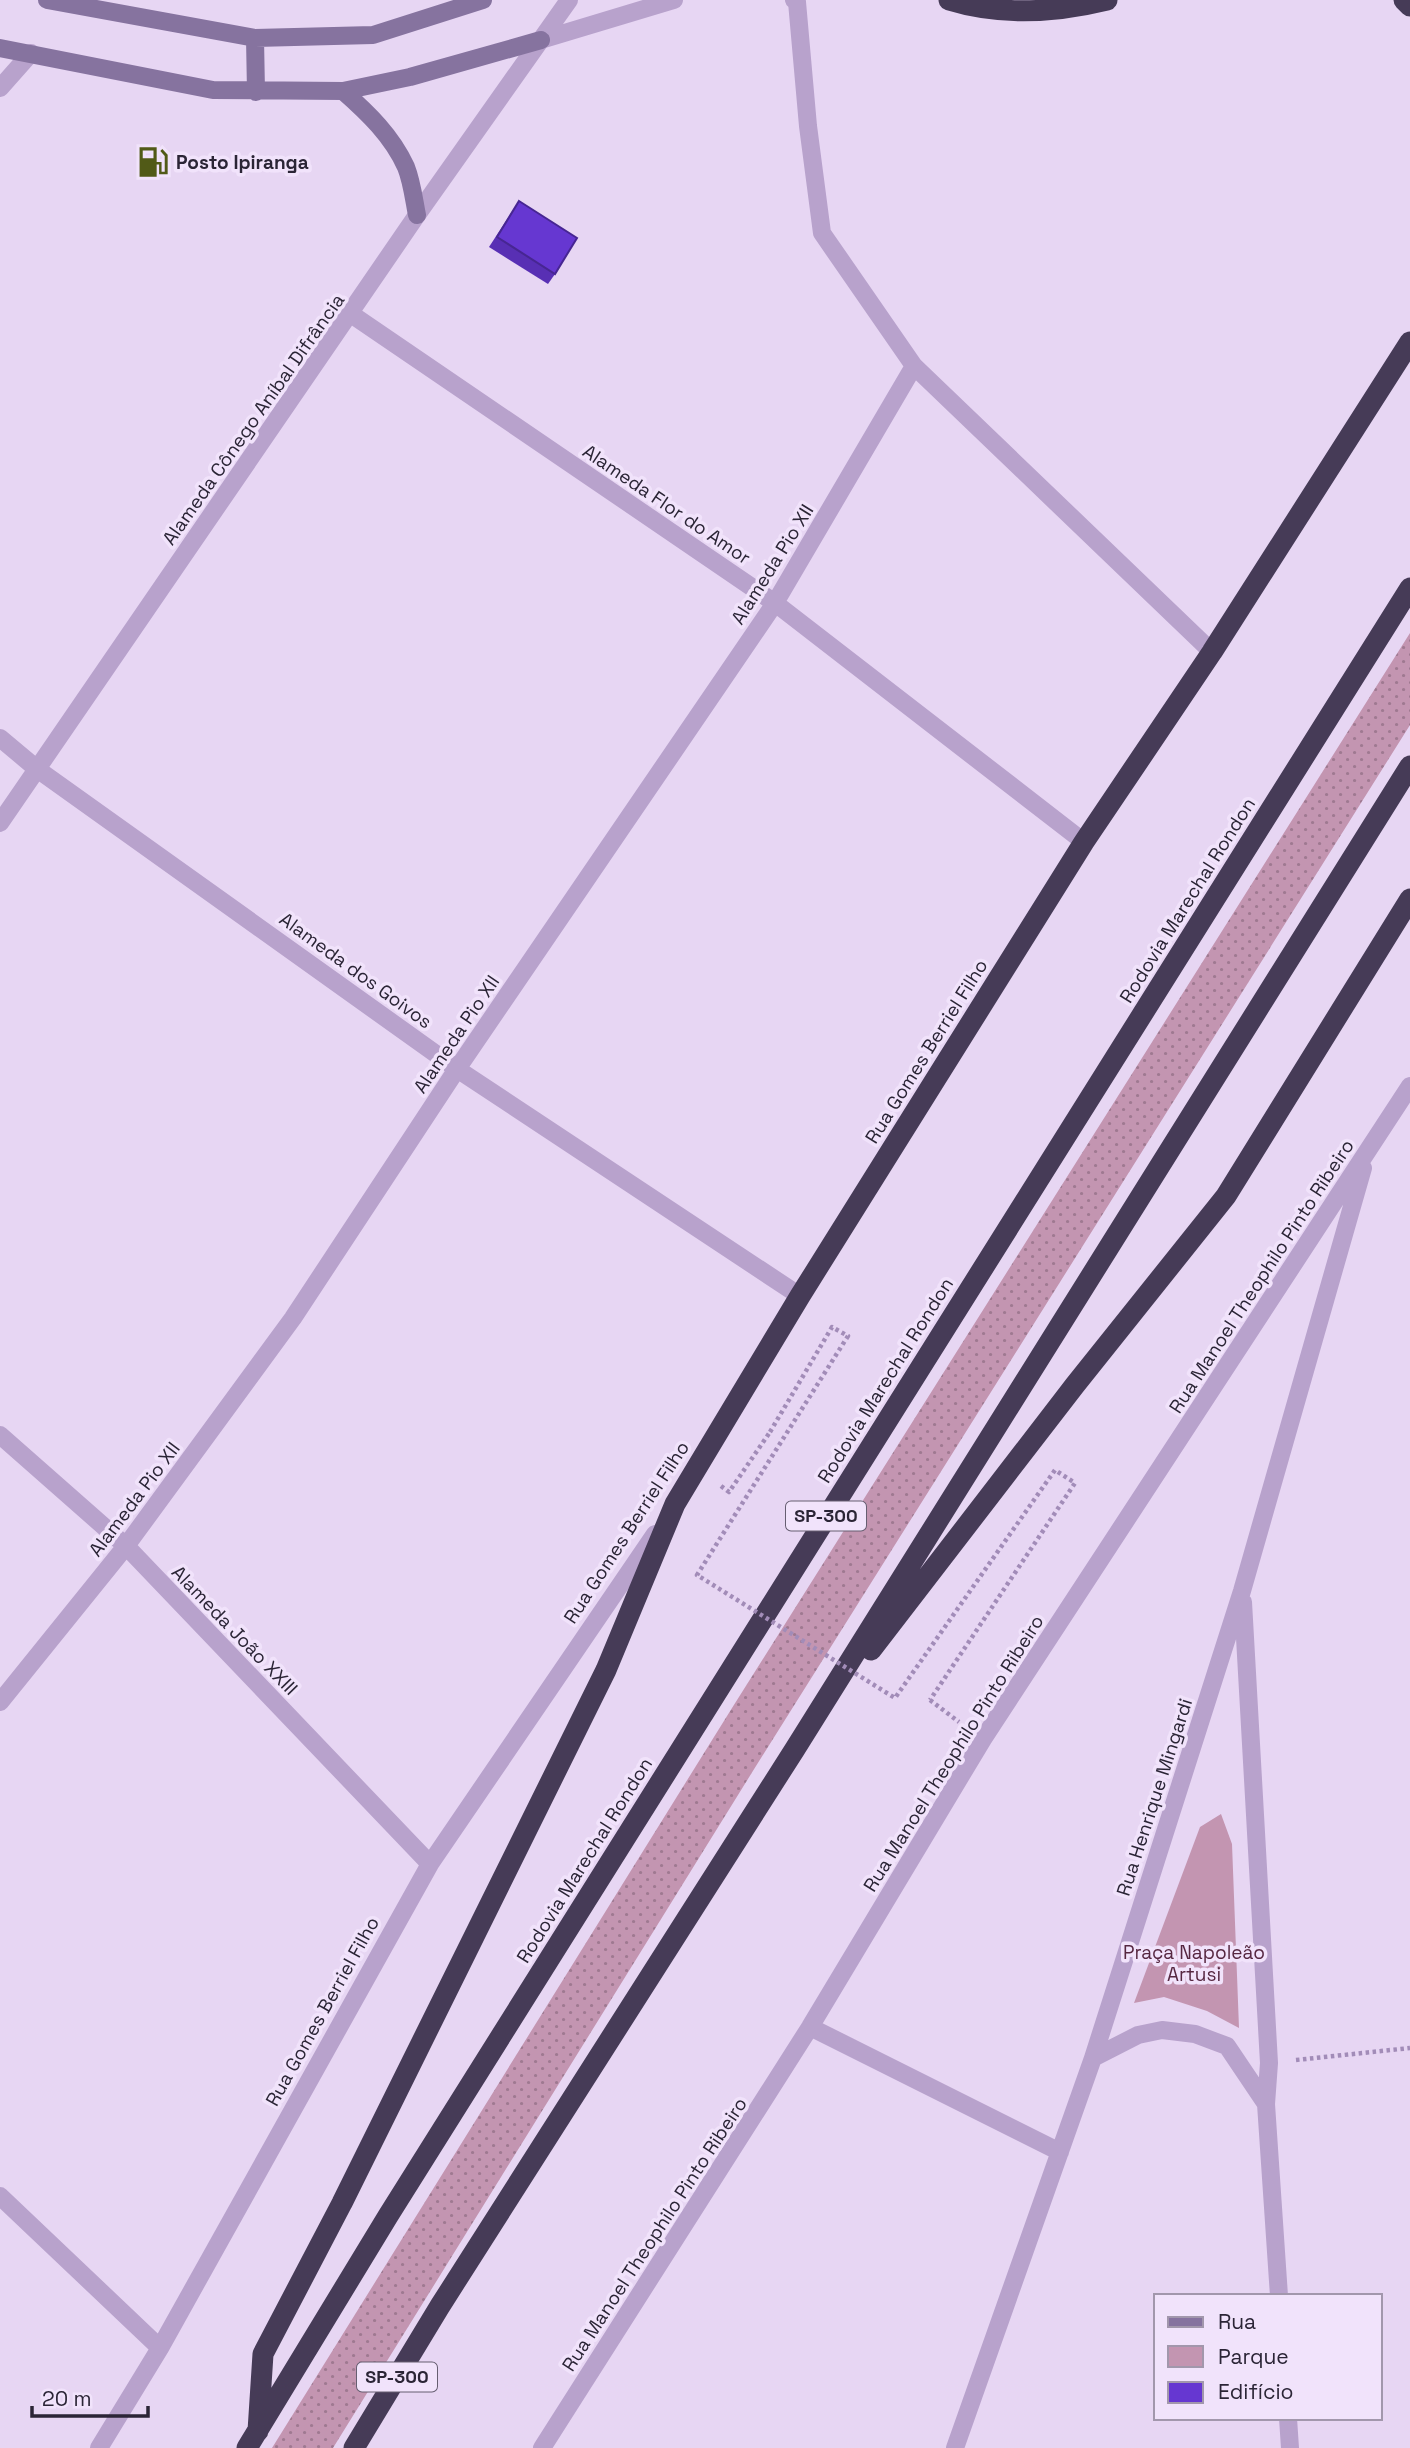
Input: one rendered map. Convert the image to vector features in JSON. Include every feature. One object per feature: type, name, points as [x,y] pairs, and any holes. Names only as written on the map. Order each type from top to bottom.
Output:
[{"type":"highway","points":[[949,0],[975,8],[1018,12],[1070,9],[1107,0]]},
{"type":"highway","points":[[1404,0],[1410,6]]},
{"type":"highway","name":"Rua Gomes Berriel Filho","points":[[675,1504],[800,1296],[1084,842],[1212,652],[1410,342]]},
{"type":"highway","name":"Rodovia Marechal Rondon","points":[[252,2440],[395,2205],[1410,588]]},
{"type":"highway","name":"SP-300","points":[[354,2448],[440,2306],[795,1749],[1410,766]]},
{"type":"highway","points":[[795,1749],[1075,1385],[1226,1196],[1410,899]]},
{"type":"highway","points":[[252,2440],[263,2354],[342,2203],[606,1670],[675,1504]]},
{"type":"street","points":[[47,0],[255,38],[373,35],[483,0]]},
{"type":"street","points":[[72,5],[111,0]]},
{"type":"street","name":"Alameda Cônego Aníbal Difrância","points":[[0,823],[417,215],[569,0]]},
{"type":"street","points":[[794,0],[797,2],[808,126],[822,233],[914,366],[1212,652]]},
{"type":"street","points":[[0,48],[213,90],[343,91],[410,77],[671,1]]},
{"type":"street","points":[[255,38],[256,92]]},
{"type":"street","points":[[0,88],[31,53]]},
{"type":"street","points":[[343,91],[373,118],[391,142],[406,169],[417,215]]},
{"type":"street","name":"Alameda Flor do Amor","points":[[351,314],[775,603],[1084,842]]},
{"type":"street","name":"Alameda Pio XII","points":[[0,1702],[126,1546],[293,1318],[457,1069],[775,603],[914,366]]},
{"type":"street","name":"Alameda dos Goivos","points":[[0,737],[37,769],[457,1069],[800,1296]]},
{"type":"street","name":"Rua Manoel Theophilo Pinto Ribeiro","points":[[542,2448],[810,2027],[983,1739],[1410,1086]]},
{"type":"street","name":"Rua Henrique Mingardi","points":[[955,2448],[1093,2058],[1242,1591],[1368,1152]]},
{"type":"street","name":"Alameda João XXIII","points":[[0,1435],[126,1546],[430,1864]]},
{"type":"street","name":"Rua Gomes Berriel Filho","points":[[99,2448],[160,2348],[430,1864],[675,1504]]},
{"type":"street","points":[[1242,1591],[1269,2063],[1266,2104],[1279,2294]]},
{"type":"street","points":[[810,2027],[1060,2152]]},
{"type":"street","points":[[1093,2058],[1138,2035],[1162,2030],[1195,2034],[1227,2046],[1266,2104]]},
{"type":"street","points":[[0,2196],[160,2348]]},
{"type":"street","points":[[1288,2420],[1290,2448]]},
{"type":"path","points":[[696,1467],[729,1492],[769,1432],[832,1327],[848,1336],[697,1575],[895,1698],[1055,1470],[1075,1483],[930,1700],[983,1739]]},
{"type":"path","points":[[1269,2063],[1410,2048]]},
{"type":"green space","points":[[1410,633],[1410,725],[756,1766],[333,2448],[272,2448],[732,1708]]},
{"type":"green space","name":"Praça Napoleão Artusi","points":[[1221,1814],[1232,1844],[1239,2028],[1207,2011],[1164,1997],[1134,2003],[1200,1827]]},
{"type":"building","points":[[519,201],[577,238],[555,274],[497,237]]},
{"type":"place","name":"Posto Ipiranga","points":[[153,162]]}]
